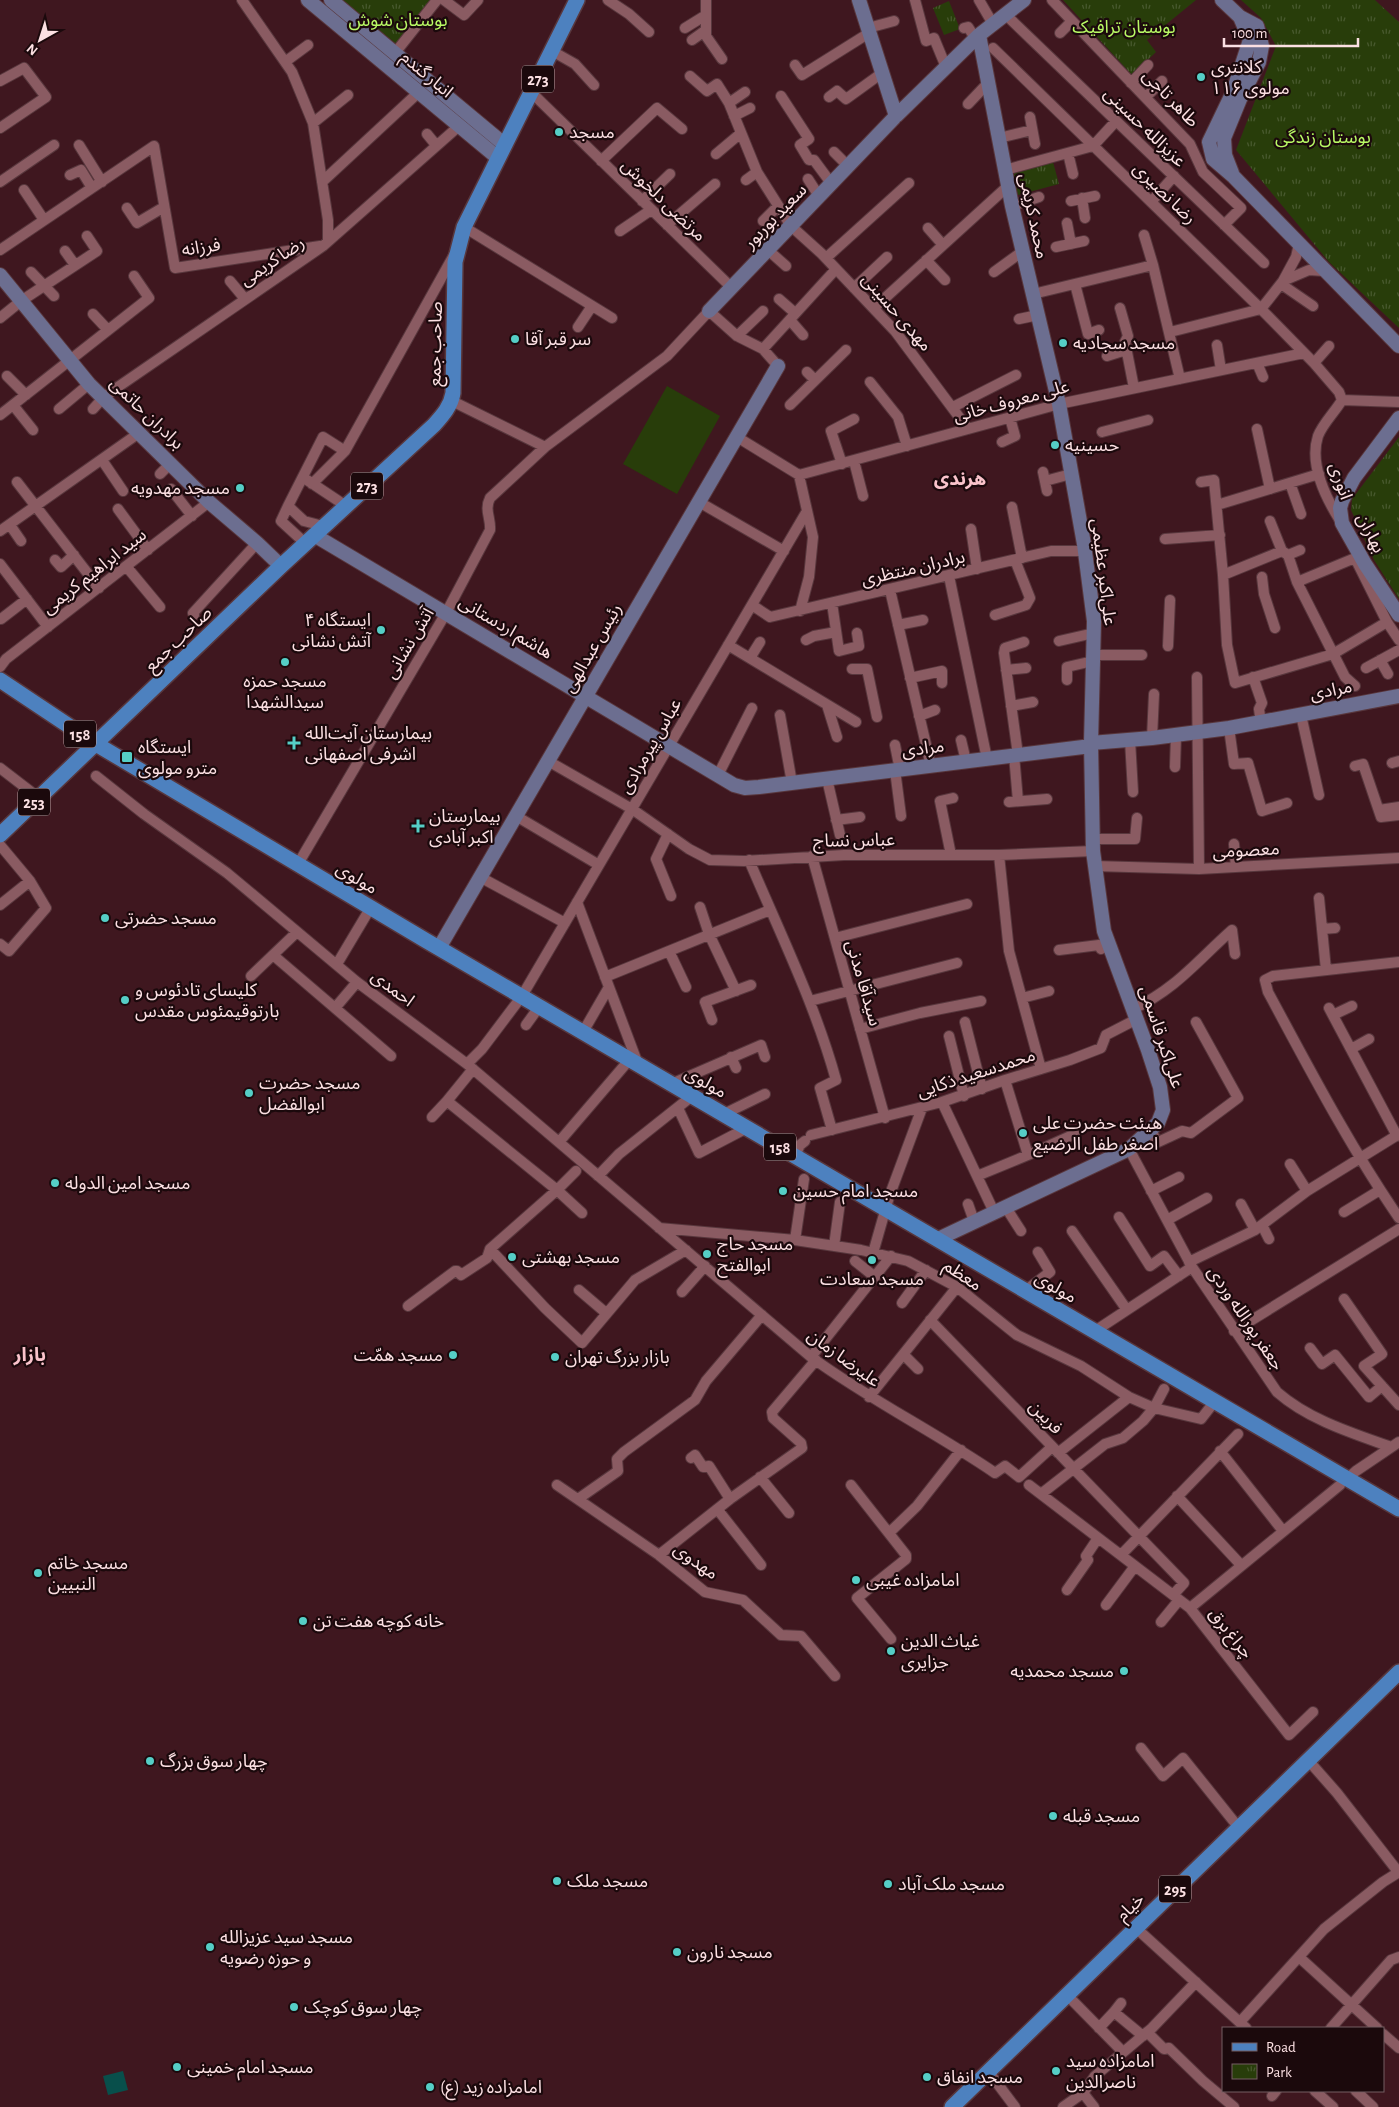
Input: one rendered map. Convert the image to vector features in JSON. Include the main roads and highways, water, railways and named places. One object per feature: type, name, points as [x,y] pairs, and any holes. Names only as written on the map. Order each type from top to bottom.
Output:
[{"type":"main road","name":"صاحب جمع","points":[[96,744],[281,566],[434,425],[452,401],[454,275],[458,248],[464,227],[577,0]]},
{"type":"main road","name":"مولوی","points":[[0,680],[96,744],[439,948],[1215,1401],[1344,1482],[1399,1509]]},
{"type":"main road","name":"253","points":[[0,834],[96,744]]},
{"type":"main road","name":"خیام","points":[[952,2107],[1399,1672]]},
{"type":"water","points":[[123,2071],[128,2090],[108,2095],[103,2076]]},
{"type":"place","name":"کلانتری ۱۱۶ مولوی","points":[[1201,77]]},
{"type":"place","name":"مسجد","points":[[559,132]]},
{"type":"place","name":"سر قبر آقا","points":[[515,339]]},
{"type":"place","name":"مسجد سجادیه","points":[[1063,343]]},
{"type":"place","name":"حسینیه","points":[[1055,445]]},
{"type":"place","name":"مسجد مهدویه","points":[[240,488]]},
{"type":"place","name":"ایستگاه ۴ آتش نشانی","points":[[381,630]]},
{"type":"place","name":"مسجد حمزه سیدالشهدا","points":[[285,662]]},
{"type":"place","name":"بیمارستان آیت‌الله اشرفی اصفهانی","points":[[294,743]]},
{"type":"place","name":"ایستگاه مترو مولوی","points":[[127,757]]},
{"type":"place","name":"بیمارستان اکبر آبادی","points":[[418,826]]},
{"type":"place","name":"مسجد حضرتی","points":[[105,918]]},
{"type":"place","name":"کلیسای تادئوس و بارتوقیمئوس مقدس","points":[[125,1000]]},
{"type":"place","name":"مسجد حضرت ابوالفضل","points":[[249,1093]]},
{"type":"place","name":"هیئت حضرت علی اصغر طفل الرضیع","points":[[1023,1133]]},
{"type":"place","name":"مسجد امین الدوله","points":[[55,1183]]},
{"type":"place","name":"مسجد امام حسین","points":[[783,1191]]},
{"type":"place","name":"مسجد حاج ابوالفتح","points":[[707,1254]]},
{"type":"place","name":"مسجد بهشتی","points":[[512,1257]]},
{"type":"place","name":"مسجد سعادت","points":[[872,1260]]},
{"type":"place","name":"مسجد همّت","points":[[453,1355]]},
{"type":"place","name":"بازار بزرگ تهران","points":[[555,1357]]},
{"type":"place","name":"مسجد خاتم النبیین","points":[[38,1573]]},
{"type":"place","name":"امامزاده غیبی","points":[[856,1580]]},
{"type":"place","name":"خانه کوچه هفت تن","points":[[303,1621]]},
{"type":"place","name":"غیاث الدین جزایری","points":[[891,1651]]},
{"type":"place","name":"مسجد محمدیه","points":[[1124,1671]]},
{"type":"place","name":"چهار سوق بزرگ","points":[[150,1761]]},
{"type":"place","name":"مسجد قبله","points":[[1053,1816]]},
{"type":"place","name":"مسجد ملک","points":[[557,1881]]},
{"type":"place","name":"مسجد ملک آباد","points":[[888,1884]]},
{"type":"place","name":"مسجد سید عزیزالله و حوزه رضویه","points":[[210,1947]]},
{"type":"place","name":"مسجد نارون","points":[[677,1952]]},
{"type":"place","name":"چهار سوق کوچک","points":[[294,2007]]},
{"type":"place","name":"مسجد امام خمینی","points":[[177,2067]]},
{"type":"place","name":"امامزاده سید ناصرالدین","points":[[1056,2071]]},
{"type":"place","name":"مسجد انفاق","points":[[927,2077]]},
{"type":"place","name":"امامزاده زید (ع)","points":[[430,2087]]},
{"type":"district","name":"هرندی","points":[[960,478]]},
{"type":"district","name":"بازار","points":[[30,1354]]},
{"type":"park label","name":"بوستان شوش","points":[[398,20]]},
{"type":"park label","name":"بوستان ترافیک","points":[[1124,27]]},
{"type":"park label","name":"بوستان زندگی","points":[[1323,137]]}]
